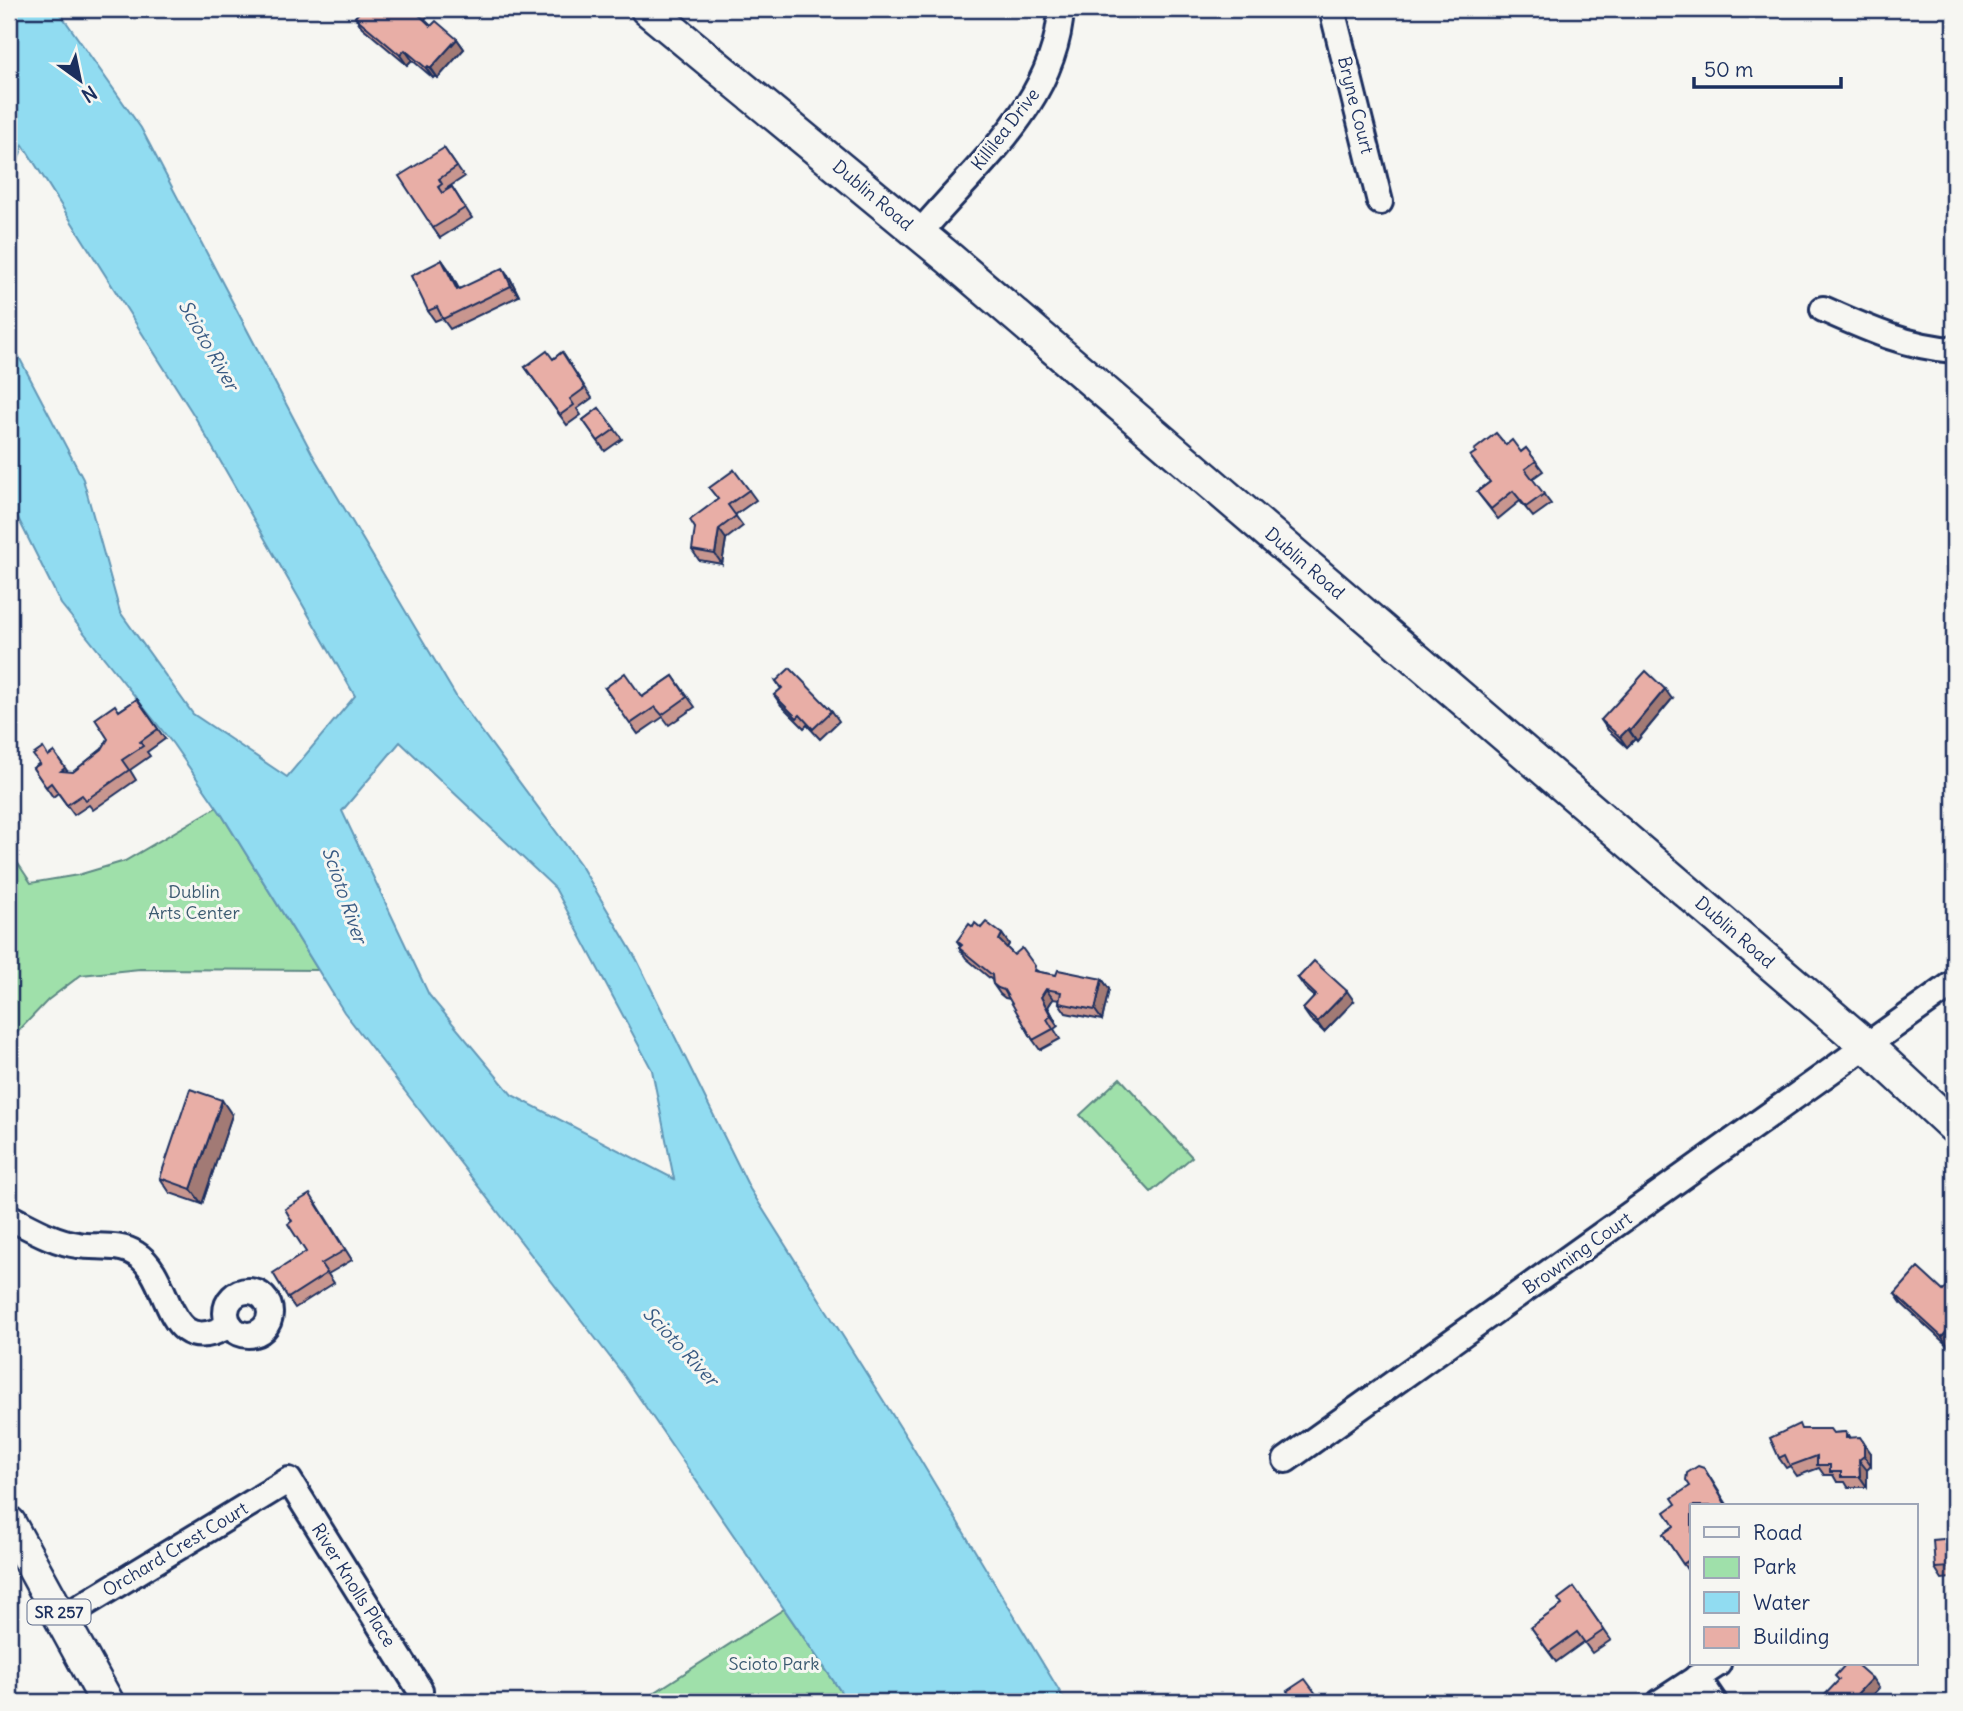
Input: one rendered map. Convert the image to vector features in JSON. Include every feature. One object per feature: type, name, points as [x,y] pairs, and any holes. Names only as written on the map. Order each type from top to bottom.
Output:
[{"type":"main road","name":"Dublin Road","points":[[647,9],[919,234],[1868,1047],[1954,1127]]},
{"type":"main road","name":"SR 257","points":[[9,1523],[107,1702]]},
{"type":"street","name":"Killilea Drive","points":[[919,234],[1028,104],[1051,62],[1061,9]]},
{"type":"street","name":"Bryne Court","points":[[1332,9],[1380,202]]},
{"type":"street","points":[[1823,309],[1882,335],[1933,349],[1954,350]]},
{"type":"street","name":"Browning Court","points":[[1286,1460],[1868,1047],[1954,983]]},
{"type":"street","points":[[9,1217],[53,1238],[77,1245],[122,1248],[137,1254],[148,1267],[177,1321],[189,1332],[199,1336],[214,1334],[230,1325]]},
{"type":"street","name":"Orchard Crest Court","points":[[62,1618],[289,1480]]},
{"type":"street","name":"River Knolls Place","points":[[289,1480],[420,1690]]},
{"type":"street","points":[[1660,1702],[1707,1671],[1714,1702]]},
{"type":"green space","name":"Dublin Arts Center","points":[[217,807],[318,970],[140,969],[81,975],[48,1000],[9,1041],[9,850],[31,883],[78,875],[125,861]]},
{"type":"green space","points":[[1120,1078],[1192,1157],[1151,1192],[1080,1115]]},
{"type":"green space","name":"Scioto Park","points":[[784,1609],[848,1702],[640,1702]]},
{"type":"water","name":"Scioto River","points":[[9,9],[57,9],[141,128],[315,459],[457,698],[580,864],[637,960],[750,1189],[907,1438],[1066,1702],[848,1702],[623,1374],[344,1012],[222,815],[173,744],[61,604],[9,500],[9,338],[83,479],[120,612],[193,714],[287,777],[355,696],[195,417],[23,145],[9,191]],"holes":[[[400,742],[555,888],[652,1070],[674,1179],[512,1095],[429,995],[342,811]]]},
{"type":"building","points":[[362,9],[419,9],[416,12],[431,26],[436,21],[457,39],[431,68],[426,68],[405,50],[400,55],[355,17]]},
{"type":"building","points":[[444,148],[457,167],[439,179],[442,184],[438,187],[442,193],[452,187],[465,208],[433,228],[399,176]]},
{"type":"building","points":[[442,260],[457,290],[503,268],[511,286],[443,319],[437,307],[428,311],[411,276]]},
{"type":"building","points":[[547,351],[553,359],[562,352],[585,388],[570,399],[574,405],[560,415],[525,367]]},
{"type":"building","points":[[599,408],[615,429],[598,441],[583,420]]},
{"type":"building","points":[[1496,433],[1506,445],[1512,440],[1521,452],[1526,448],[1536,461],[1525,469],[1544,494],[1526,507],[1513,491],[1491,509],[1477,492],[1490,482],[1470,456]]},
{"type":"building","points":[[734,470],[749,490],[728,505],[736,516],[719,529],[715,554],[692,550],[695,528],[690,520],[718,499],[709,488]]},
{"type":"building","points":[[790,668],[832,711],[813,729],[800,715],[797,718],[774,695],[782,688],[776,681]]},
{"type":"building","points":[[1646,671],[1665,689],[1630,731],[1628,729],[1620,737],[1601,720]]},
{"type":"building","points":[[625,673],[642,697],[673,676],[687,697],[662,715],[655,707],[630,724],[605,688]]},
{"type":"building","points":[[137,699],[158,729],[140,742],[143,746],[122,760],[129,770],[86,800],[82,795],[67,805],[51,783],[46,787],[33,768],[40,764],[33,755],[43,748],[48,756],[54,752],[65,768],[61,771],[73,772],[102,749],[108,739],[95,719],[115,705],[119,711]]},
{"type":"building","points":[[986,922],[1002,934],[999,940],[1014,955],[1022,948],[1035,966],[1034,971],[1056,975],[1058,970],[1102,979],[1095,1010],[1059,1003],[1061,992],[1046,989],[1041,997],[1051,1016],[1047,1019],[1053,1029],[1033,1040],[1004,990],[993,984],[992,975],[959,948],[962,945],[957,941],[969,924],[973,927],[975,923],[981,928]]},
{"type":"building","points":[[1314,961],[1347,991],[1317,1022],[1303,1009],[1316,995],[1298,978]]},
{"type":"building","points":[[190,1089],[222,1100],[191,1189],[160,1178]]},
{"type":"building","points":[[310,1194],[345,1250],[321,1264],[327,1273],[288,1298],[273,1273],[306,1252],[288,1224],[292,1221],[285,1209]]},
{"type":"building","points":[[1918,1268],[1943,1291],[1950,1283],[1954,1287],[1954,1323],[1942,1337],[1895,1294]]},
{"type":"building","points":[[1799,1424],[1801,1429],[1830,1429],[1833,1433],[1846,1432],[1846,1438],[1860,1437],[1864,1443],[1864,1456],[1859,1460],[1860,1477],[1841,1477],[1841,1472],[1830,1472],[1830,1465],[1817,1465],[1817,1456],[1790,1466],[1785,1455],[1779,1458],[1770,1438]]},
{"type":"building","points":[[1698,1466],[1704,1468],[1725,1504],[1690,1504],[1690,1559],[1683,1564],[1663,1534],[1674,1526],[1665,1512],[1676,1504],[1672,1498],[1690,1486],[1686,1480],[1687,1473]]},
{"type":"building","points":[[1954,1538],[1954,1603],[1951,1603],[1951,1567],[1935,1568],[1933,1540]]},
{"type":"building","points":[[1574,1587],[1604,1630],[1585,1643],[1577,1632],[1549,1652],[1531,1627],[1562,1605],[1558,1599]]},
{"type":"building","points":[[1844,1666],[1858,1666],[1872,1678],[1857,1694],[1862,1699],[1859,1702],[1818,1702],[1839,1680],[1835,1676]]},
{"type":"building","points":[[1305,1679],[1322,1702],[1295,1702],[1287,1691]]}]
